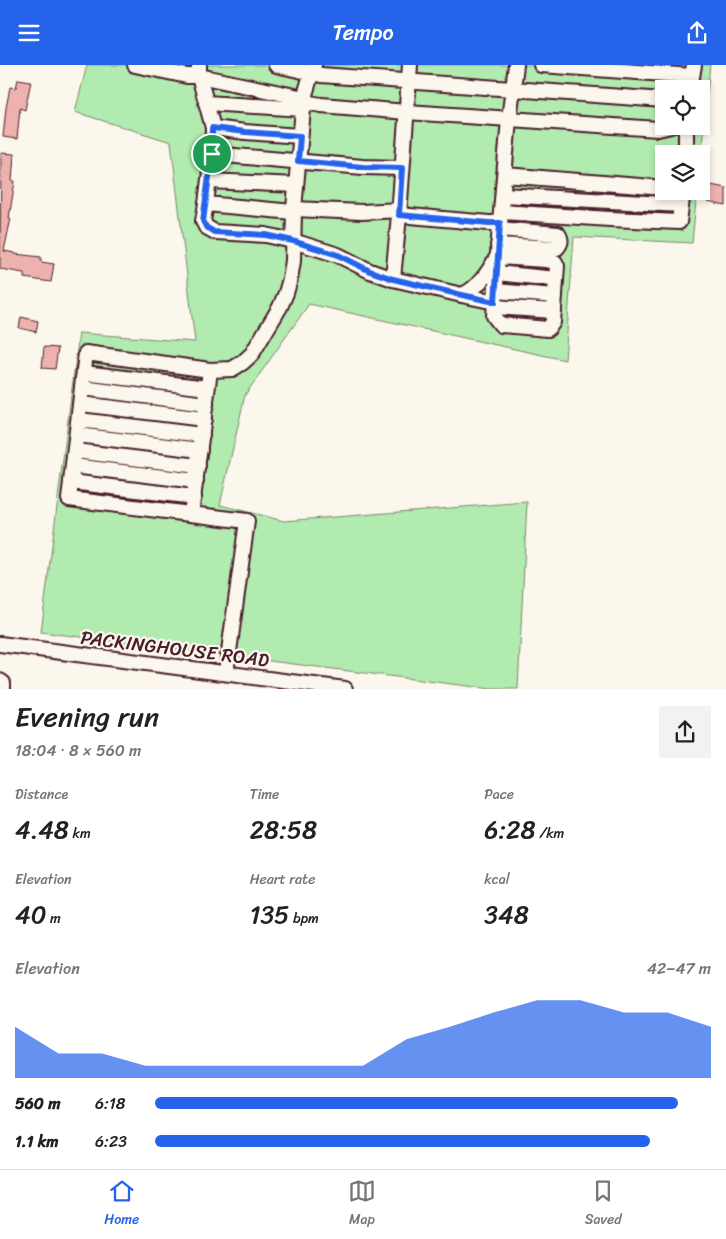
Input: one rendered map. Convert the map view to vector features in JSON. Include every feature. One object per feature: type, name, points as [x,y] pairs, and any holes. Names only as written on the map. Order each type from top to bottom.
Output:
[{"type":"street","points":[[135,65],[187,76],[199,71],[303,103]]},
{"type":"street","points":[[276,65],[409,81],[655,98]]},
{"type":"street","points":[[393,279],[400,212],[410,65]]},
{"type":"street","points":[[498,251],[555,262],[557,267],[553,322],[548,329],[501,325],[494,316],[496,273],[509,119],[516,65]]},
{"type":"street","points":[[541,65],[692,77]]},
{"type":"street","points":[[226,673],[247,521],[69,499],[86,353],[210,370],[232,369],[252,354],[280,307],[290,279],[293,261],[294,210],[303,103],[313,69]]},
{"type":"street","points":[[199,71],[212,128],[212,154],[203,221],[206,227],[214,232],[266,235],[293,241],[338,255],[370,271],[393,279],[462,295],[495,300],[555,296]]},
{"type":"street","points":[[206,103],[303,103],[655,129]]},
{"type":"street","points":[[212,128],[300,136]]},
{"type":"street","points":[[212,154],[363,167],[402,168]]},
{"type":"street","points":[[505,175],[655,187]]},
{"type":"street","points":[[209,181],[296,185]]},
{"type":"street","points":[[503,195],[655,198]]},
{"type":"street","points":[[206,204],[294,210],[400,212],[489,223],[501,221],[610,219],[679,222],[682,200]]},
{"type":"street","points":[[498,251],[557,248],[561,244],[561,238],[558,234],[501,221]]},
{"type":"street","points":[[462,295],[468,293],[476,286],[490,269],[498,251]]},
{"type":"street","points":[[496,273],[556,279]]},
{"type":"street","points":[[192,514],[210,370]]},
{"type":"street","points":[[84,373],[208,388]]},
{"type":"street","points":[[82,388],[206,404]]},
{"type":"street","points":[[80,404],[204,419]]},
{"type":"street","points":[[79,420],[202,435]]},
{"type":"street","points":[[77,435],[200,450]]},
{"type":"street","points":[[75,451],[198,466]]},
{"type":"street","points":[[73,466],[196,481]]},
{"type":"street","points":[[72,482],[194,497]]},
{"type":"street","name":"PACKINGHOUSE ROAD","points":[[0,644],[345,689]]},
{"type":"street","points":[[0,681],[3,683],[4,689]]},
{"type":"green space","points":[[87,65],[710,65],[708,80],[655,80],[655,135],[703,135],[702,145],[655,145],[655,200],[696,200],[692,243],[574,237],[565,360],[309,304],[245,395],[220,505],[284,521],[527,502],[518,689],[491,689],[41,632],[79,333],[195,342],[171,142],[75,112]]},
{"type":"building","points":[[18,79],[31,81],[25,110],[20,108],[17,139],[3,137],[10,87],[16,88]]},
{"type":"building","points":[[1,153],[14,154],[12,181],[15,181],[9,218],[11,218],[4,251],[41,257],[41,262],[54,264],[51,282],[24,278],[24,273],[0,269]]},
{"type":"building","points":[[711,185],[726,188],[726,206],[707,202],[710,200]]},
{"type":"building","points":[[21,317],[38,321],[36,332],[19,328]]},
{"type":"building","points":[[44,347],[58,348],[55,369],[42,368]]},
{"type":"route","points":[[212,128],[300,136],[298,161],[363,167],[402,168],[399,215],[500,223],[495,302],[393,279],[370,271],[338,255],[293,241],[253,233],[214,232],[206,227],[203,221],[212,154],[212,128]]}]
